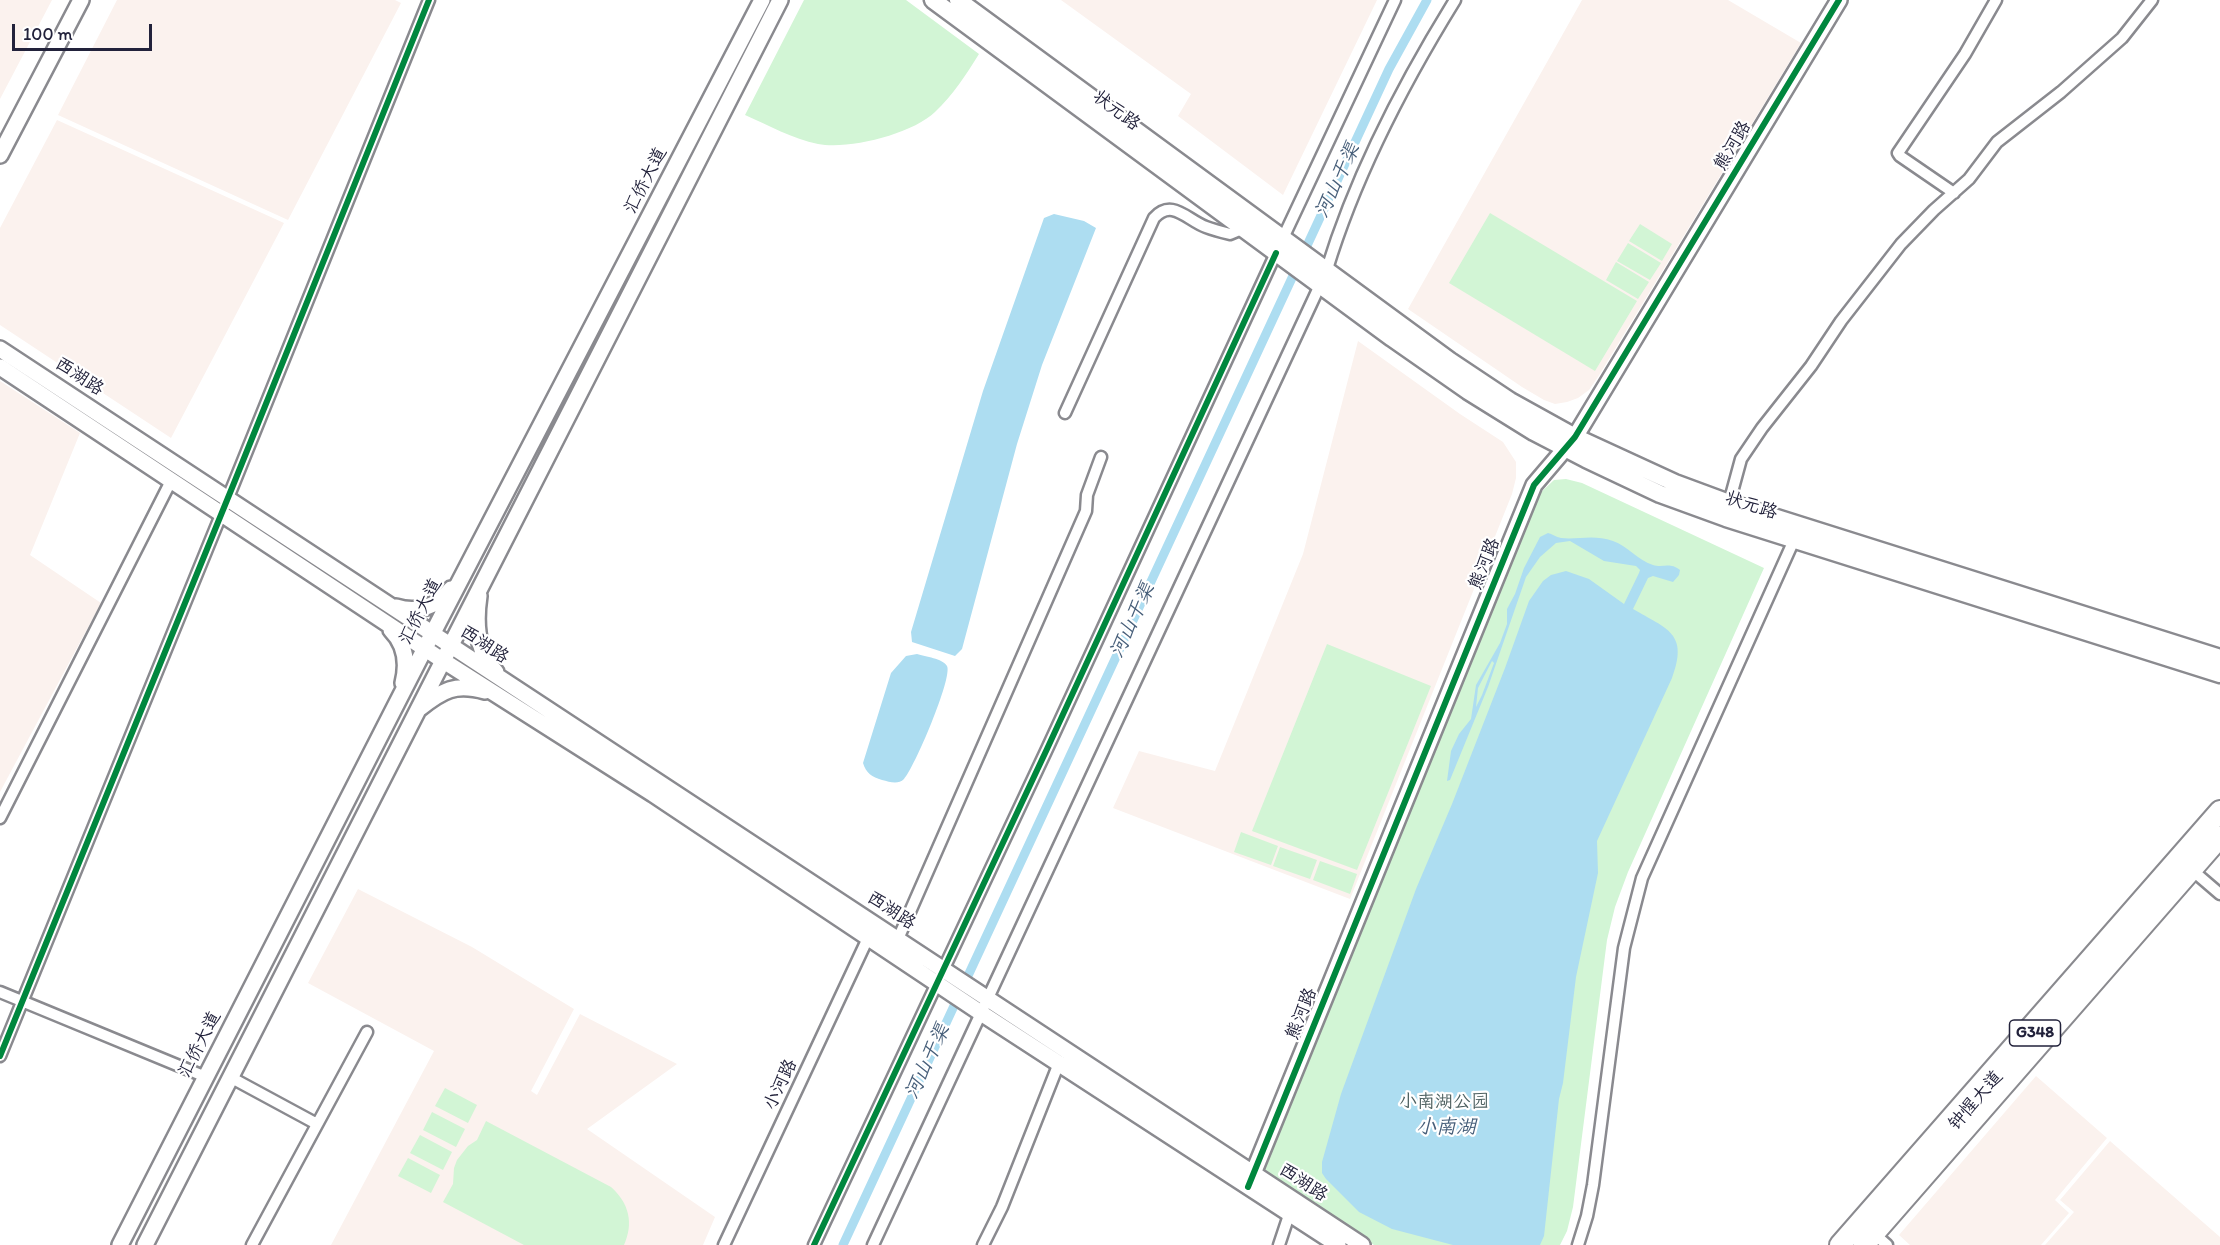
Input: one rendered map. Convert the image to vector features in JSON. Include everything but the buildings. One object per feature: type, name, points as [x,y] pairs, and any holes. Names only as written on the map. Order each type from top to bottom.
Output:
[{"type":"highway","points":[[1840,1245],[2220,811]]},
{"type":"highway","name":"钟惺大道","points":[[1875,1239],[2220,823]]},
{"type":"highway","name":"钟惺大道","points":[[1851,1245],[1875,1239],[2220,837]]},
{"type":"highway","points":[[1875,1239],[2220,852]]},
{"type":"main road","points":[[0,155],[81,0]]},
{"type":"main road","name":"汇侨大道","points":[[120,1245],[428,641],[762,0]]},
{"type":"main road","name":"状元路","points":[[933,0],[1242,229],[1281,243]]},
{"type":"main road","name":"状元路","points":[[958,0],[1321,275],[1420,339],[1570,443],[1637,483],[1689,505],[1794,540],[2220,674]]},
{"type":"main road","name":"熊河路","points":[[1251,1180],[1527,500],[1544,471],[1570,443],[1839,0]]},
{"type":"main road","name":"汇侨大道","points":[[145,1245],[780,2]]},
{"type":"main road","name":"西湖路","points":[[0,349],[225,506],[428,641],[442,660],[503,689],[898,939],[942,977]]},
{"type":"main road","name":"西湖路","points":[[0,367],[172,479],[225,506]]},
{"type":"main road","name":"状元路","points":[[1570,443],[1729,503],[2220,658]]},
{"type":"main road","points":[[378,607],[409,610],[430,606],[447,594],[463,575]]},
{"type":"main road","points":[[481,585],[477,617],[480,643],[503,689]]},
{"type":"main road","points":[[378,607],[405,653],[405,676],[399,699]]},
{"type":"main road","name":"西湖路","points":[[428,641],[450,646],[503,689],[653,794],[868,938],[942,977]]},
{"type":"main road","points":[[417,710],[446,690],[458,687],[503,689]]},
{"type":"main road","points":[[942,977],[981,1004]]},
{"type":"main road","name":"西湖路","points":[[981,1004],[1059,1063],[1251,1180]]},
{"type":"main road","name":"西湖路","points":[[981,1004],[1292,1207],[1362,1245]]},
{"type":"main road","name":"西湖路","points":[[1292,1207],[1338,1245]]},
{"type":"street","points":[[0,1056],[429,0]]},
{"type":"street","points":[[814,1245],[942,977],[1395,0]]},
{"type":"street","points":[[873,1245],[981,1004],[1321,275],[1355,190],[1391,112],[1455,0]]},
{"type":"street","points":[[1954,193],[1898,153],[1965,54],[1996,0]]},
{"type":"street","points":[[1729,503],[1741,459],[1762,428],[1811,366],[1841,321],[1901,244],[1969,179],[1996,142],[2061,92],[2122,38],[2152,0]]},
{"type":"street","points":[[1065,413],[1154,218],[1160,211],[1169,209],[1205,227],[1230,234],[1242,229]]},
{"type":"street","points":[[898,939],[1086,511],[1087,495],[1101,457]]},
{"type":"street","points":[[0,818],[172,479]]},
{"type":"street","points":[[1578,1245],[1593,1185],[1623,948],[1642,878],[1794,540]]},
{"type":"street","points":[[2199,876],[2220,894]]},
{"type":"street","name":"小河路","points":[[724,1245],[868,938]]},
{"type":"street","points":[[0,992],[206,1077]]},
{"type":"street","points":[[252,1245],[367,1032]]},
{"type":"street","points":[[983,1245],[1002,1207],[1059,1063]]},
{"type":"street","points":[[230,1077],[317,1124]]},
{"type":"street","points":[[1278,1245],[1292,1207]]},
{"type":"shaded area","points":[[0,0],[52,0],[0,99]]},
{"type":"shaded area","points":[[117,0],[395,0],[401,3],[288,220],[58,115]]},
{"type":"shaded area","points":[[1061,0],[1377,0],[1283,195],[1178,116],[1191,94]]},
{"type":"shaded area","points":[[1582,0],[1728,0],[1801,43],[1598,377],[1589,390],[1578,398],[1555,404],[1522,387],[1408,309]]},
{"type":"shaded area","points":[[57,120],[284,223],[171,438],[0,325],[0,228]]},
{"type":"shaded area","points":[[1358,341],[1503,442],[1516,462],[1516,478],[1512,494],[1350,899],[1113,808],[1139,751],[1215,771],[1303,554]]},
{"type":"shaded area","points":[[0,381],[80,433],[30,555],[101,603],[0,792]]},
{"type":"shaded area","points":[[358,889],[472,947],[574,1009],[531,1091],[537,1095],[580,1014],[677,1064],[587,1129],[715,1217],[703,1245],[331,1245],[434,1051],[308,983]]},
{"type":"shaded area","points":[[2036,1076],[2107,1138],[2055,1200],[2069,1213],[2041,1245],[1910,1245],[1899,1235]]},
{"type":"shaded area","points":[[2110,1141],[2220,1237],[2220,1245],[2045,1245],[2074,1212],[2060,1200]]},
{"type":"green space","points":[[804,0],[906,0],[979,54],[942,105],[925,120],[896,133],[863,142],[831,145],[809,142],[745,115]]},
{"type":"green space","points":[[1490,213],[1637,301],[1595,371],[1449,283]]},
{"type":"green space","points":[[1640,224],[1672,244],[1662,261],[1629,241]]},
{"type":"green space","points":[[1628,243],[1661,263],[1650,280],[1617,261]]},
{"type":"green space","points":[[1616,262],[1649,282],[1638,299],[1606,280]]},
{"type":"green space","name":"小南湖","points":[[1566,479],[1582,483],[1764,568],[1628,872],[1615,907],[1607,940],[1573,1207],[1567,1231],[1560,1245],[1374,1245],[1263,1172],[1538,495],[1554,480]]},
{"type":"green space","points":[[1327,644],[1431,686],[1357,870],[1252,831]]},
{"type":"green space","points":[[1241,832],[1278,846],[1271,865],[1234,852]]},
{"type":"green space","points":[[1280,847],[1317,860],[1310,879],[1273,866]]},
{"type":"green space","points":[[1320,861],[1357,874],[1350,894],[1313,880]]},
{"type":"green space","points":[[445,1088],[477,1105],[468,1123],[435,1106]]},
{"type":"green space","points":[[432,1112],[465,1129],[456,1147],[423,1130]]},
{"type":"green space","points":[[486,1121],[611,1187],[622,1200],[628,1214],[629,1229],[624,1245],[524,1245],[443,1202],[453,1184],[457,1160],[468,1146],[477,1140]]},
{"type":"green space","points":[[420,1135],[452,1152],[443,1170],[410,1153]]},
{"type":"green space","points":[[408,1158],[440,1175],[431,1193],[398,1176]]},
{"type":"water","points":[[1054,214],[1084,221],[1096,228],[1042,365],[1017,444],[962,649],[955,656],[912,642],[911,632],[983,391],[1044,218]]},
{"type":"water","name":"小南湖","points":[[1548,533],[1561,538],[1606,539],[1618,543],[1647,563],[1657,566],[1673,566],[1680,570],[1673,582],[1653,576],[1648,578],[1633,609],[1672,634],[1678,651],[1677,663],[1597,841],[1598,873],[1576,977],[1559,1099],[1544,1236],[1540,1245],[1453,1245],[1392,1229],[1359,1212],[1326,1179],[1322,1173],[1322,1162],[1341,1094],[1416,889],[1452,804],[1529,601],[1543,581],[1551,575],[1566,571],[1589,579],[1624,604],[1639,573],[1640,570],[1636,566],[1604,561],[1570,541],[1556,543],[1540,557],[1526,577],[1488,687],[1450,780],[1447,781],[1451,751],[1459,734],[1471,719],[1476,685],[1500,643],[1507,624],[1507,609],[1540,537]],"holes":[[[1492,661],[1494,663],[1482,695],[1476,707],[1478,688]]]},
{"type":"water","points":[[917,654],[945,663],[947,674],[932,723],[909,772],[902,781],[888,782],[870,774],[863,763],[891,673],[906,656]]},
{"type":"waterway","name":"河山干渠","points":[[843,1245],[1389,69],[1427,0]]},
{"type":"cycle path","points":[[0,1056],[429,0]]},
{"type":"cycle path","points":[[1248,1187],[1534,485],[1575,437],[1839,0]]},
{"type":"cycle path","points":[[814,1245],[1047,749],[1276,253]]},
{"type":"park label","name":"小南湖公园","points":[[1444,1102]]}]
